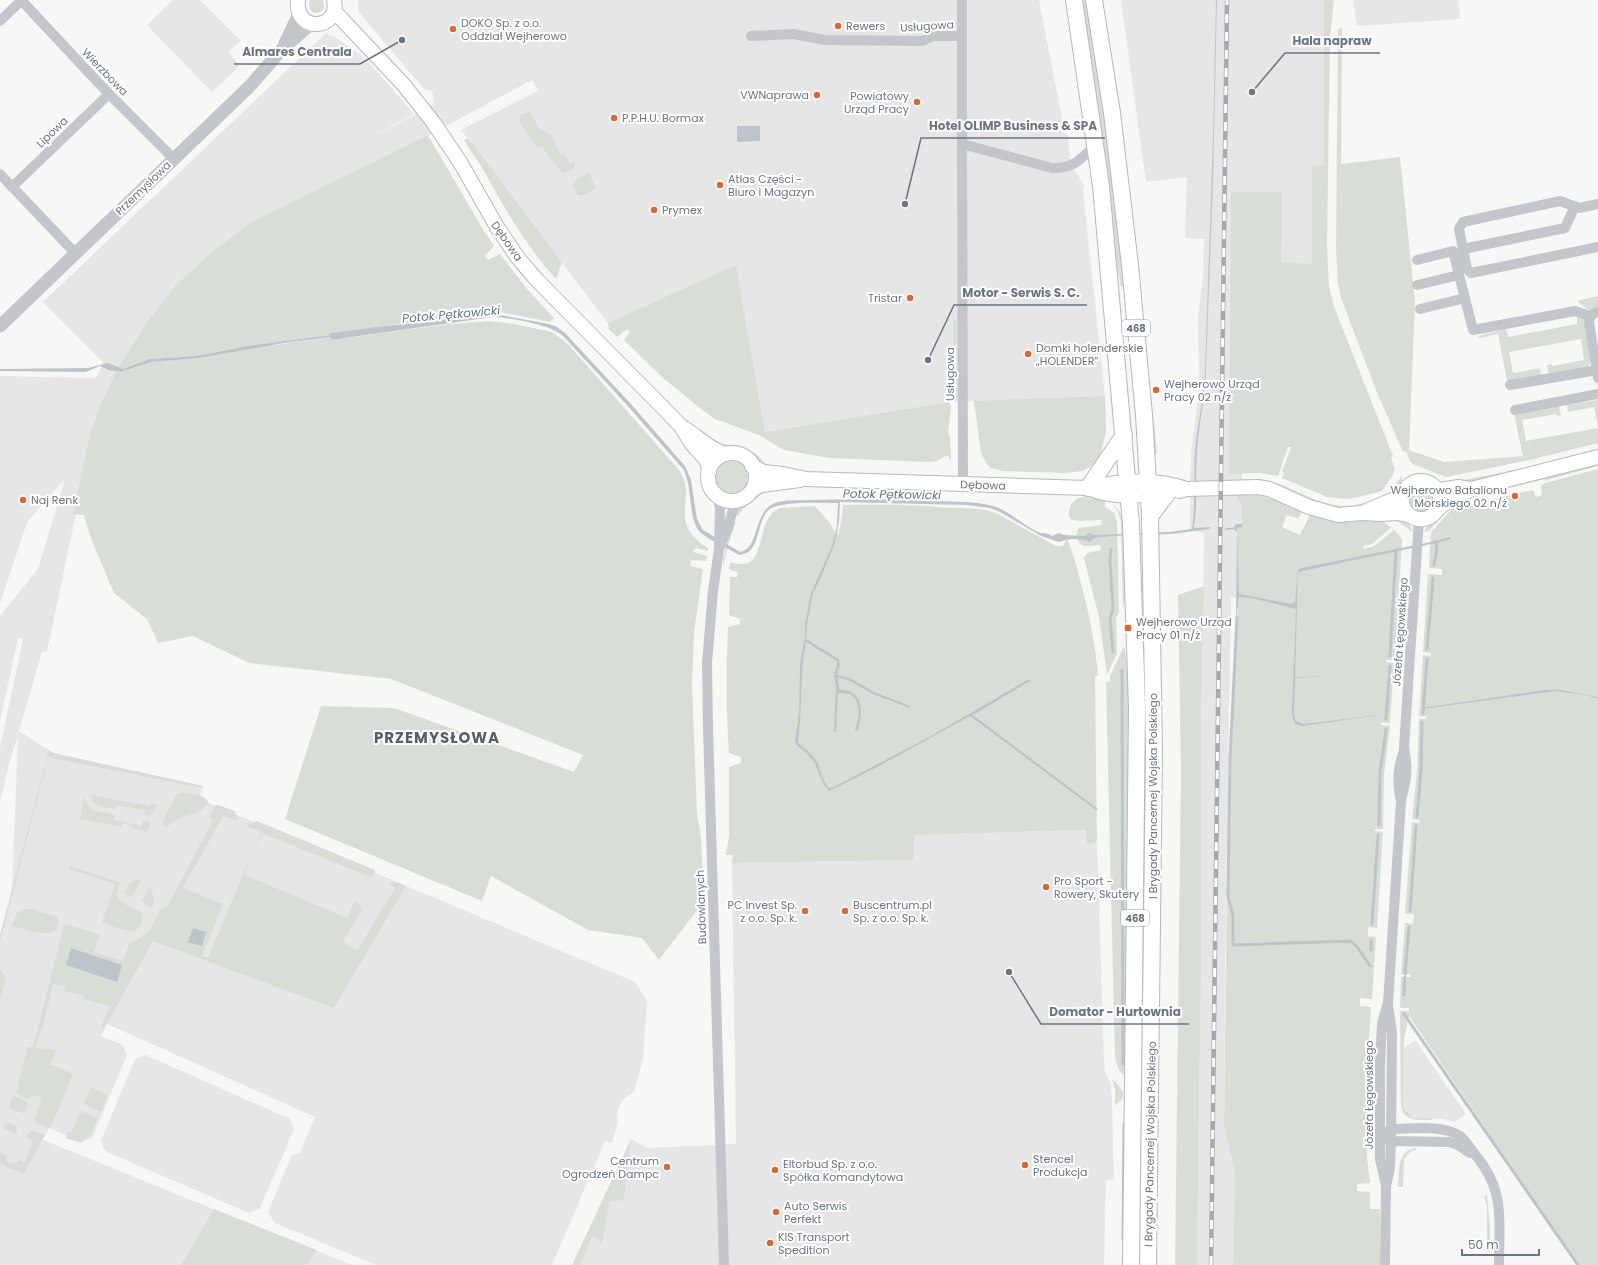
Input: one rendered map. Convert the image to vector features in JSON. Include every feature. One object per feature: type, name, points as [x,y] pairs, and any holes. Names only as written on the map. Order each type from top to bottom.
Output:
[{"type":"main road","name":"I Brygady Pancernej Wojska Polskiego","points":[[1074,0],[1103,208],[1124,435],[1134,612],[1136,708],[1131,1265]]},
{"type":"main road","name":"I Brygady Pancernej Wojska Polskiego","points":[[1094,0],[1112,113],[1130,265],[1144,415],[1150,516],[1154,750],[1148,1265]]},
{"type":"main road","points":[[318,23],[331,18],[335,3]]},
{"type":"main road","name":"Dębowa","points":[[335,3],[359,39],[403,84],[433,122],[460,162],[500,232],[533,276],[680,425],[699,437],[713,449],[726,454]]},
{"type":"main road","name":"Dębowa","points":[[299,7],[304,20],[318,23],[359,39]]},
{"type":"main road","name":"Dębowa","points":[[680,425],[692,444],[708,463],[709,471]]},
{"type":"main road","points":[[1088,488],[1124,435]]},
{"type":"main road","points":[[732,453],[742,456],[752,466],[755,479],[752,490],[739,499],[729,500],[717,495],[709,484],[709,471],[716,459],[726,454],[732,453]]},
{"type":"main road","points":[[1148,488],[1167,494],[1187,489],[1256,487],[1281,494],[1324,512],[1338,515],[1398,513],[1414,517],[1430,517],[1442,504],[1461,496],[1471,489],[1598,457]]},
{"type":"main road","name":"Dębowa","points":[[752,466],[763,472],[783,474],[806,479],[1088,488],[1109,483],[1128,489]]},
{"type":"main road","name":"Dębowa","points":[[752,490],[761,485],[806,479]]},
{"type":"main road","points":[[1362,513],[1397,498],[1412,484],[1422,482],[1427,483],[1440,490],[1458,487],[1471,489]]},
{"type":"main road","points":[[1128,489],[1148,488],[1172,484],[1187,489]]},
{"type":"main road","points":[[1436,489],[1440,502],[1437,510]]},
{"type":"main road","points":[[1405,491],[1402,501],[1406,511],[1414,517]]},
{"type":"main road","points":[[1150,516],[1167,494]]},
{"type":"street","points":[[0,21],[21,0]]},
{"type":"street","name":"Wierzbowa","points":[[21,0],[109,94],[174,159]]},
{"type":"street","name":"Usługowa","points":[[962,0],[963,484]]},
{"type":"street","name":"Przemysłowa","points":[[283,48],[299,7]]},
{"type":"street","name":"Przemysłowa","points":[[0,326],[250,86],[283,48],[318,23]]},
{"type":"street","name":"Usługowa","points":[[751,36],[794,34],[824,40],[922,41],[934,36],[961,36]]},
{"type":"street","name":"Lipowa","points":[[12,187],[109,94]]},
{"type":"street","points":[[962,144],[1052,168],[1072,166],[1095,145]]},
{"type":"street","points":[[0,174],[76,253]]},
{"type":"street","points":[[1598,204],[1579,208],[1560,201],[1463,222],[1459,229],[1467,269],[1471,273],[1598,247]]},
{"type":"street","points":[[1463,249],[1565,228],[1575,206]]},
{"type":"street","points":[[1417,260],[1453,251],[1472,330],[1574,312],[1594,314],[1589,329],[1597,367],[1510,385]]},
{"type":"street","points":[[1417,285],[1459,275]]},
{"type":"street","points":[[1420,309],[1465,298]]},
{"type":"street","points":[[1515,410],[1598,394]]},
{"type":"street","name":"Budowlanych","points":[[717,495],[720,508],[718,526],[719,550],[711,610],[707,691],[724,1265]]},
{"type":"street","name":"Budowlanych","points":[[719,550],[728,527],[732,509],[739,499]]},
{"type":"street","name":"Józefa Łęgowskiego","points":[[1385,1265],[1386,1186],[1390,1168],[1391,1141],[1392,1032],[1388,1005],[1401,801],[1407,780],[1408,768],[1404,747],[1414,517]]},
{"type":"street","name":"Józefa Łęgowskiego","points":[[1386,1186],[1381,1164],[1380,1135],[1381,1033],[1382,1023],[1388,1005]]},
{"type":"street","points":[[1380,1135],[1391,1129],[1436,1129],[1461,1137],[1491,1176],[1498,1197],[1499,1265]]},
{"type":"street","points":[[1380,1135],[1391,1141],[1449,1142],[1458,1145],[1478,1158]]},
{"type":"shaded area","points":[[173,0],[200,0],[241,41],[228,52],[240,66],[212,92],[147,25]]},
{"type":"shaded area","points":[[310,0],[323,0],[324,8],[322,11],[319,13],[312,12],[309,6]]},
{"type":"shaded area","points":[[360,0],[1039,0],[1065,134],[1068,136],[1070,162],[1084,185],[1083,191],[1105,397],[950,402],[765,432],[736,266],[608,323],[461,130],[538,91],[532,80],[423,138],[121,373],[84,475],[47,651],[42,652],[19,731],[53,753],[203,786],[199,799],[635,982],[647,1001],[643,1058],[634,1092],[622,1100],[617,1111],[618,1123],[612,1143],[605,1141],[552,1265],[376,1265],[275,1223],[268,1212],[292,1155],[300,1153],[315,1117],[107,1024],[101,1036],[123,1045],[127,1055],[92,1138],[82,1142],[49,1128],[43,1140],[352,1265],[0,1265],[0,935],[12,890],[18,736],[11,757],[0,802],[0,748],[23,639],[18,638],[0,720],[0,616],[38,569],[65,479],[27,522],[0,603],[0,376],[97,377],[103,362],[43,302],[326,33],[335,37],[366,59],[414,114],[336,156],[435,104],[431,90],[424,89],[358,11],[358,2]]},
{"type":"shaded area","points":[[1080,0],[1088,0],[1105,115],[1126,286],[1121,287],[1114,250]]},
{"type":"shaded area","points":[[1121,0],[1324,0],[1324,166],[1312,166],[1312,264],[1281,262],[1242,445],[1242,600],[1231,596],[1224,1125],[1235,1174],[1233,1265],[1197,1265],[1204,533],[1190,530],[1190,498],[1191,454],[1199,390],[1198,317],[1203,276],[1204,239],[1185,238],[1187,177],[1146,182]]},
{"type":"shaded area","points":[[1216,0],[1213,181],[1206,369],[1197,452],[1196,509],[1194,528],[1210,527],[1209,529],[1172,534],[1112,536],[1094,538],[1090,542],[1074,539],[1059,542],[1041,536],[1000,512],[990,508],[967,505],[840,502],[839,522],[834,546],[813,592],[807,625],[806,639],[839,659],[840,665],[837,675],[850,678],[874,692],[910,706],[910,708],[873,694],[850,681],[838,677],[839,689],[848,691],[858,698],[861,716],[858,731],[855,730],[858,721],[858,706],[854,697],[850,694],[838,693],[836,732],[834,732],[836,689],[834,674],[837,661],[806,642],[802,667],[798,743],[815,759],[823,779],[829,788],[832,788],[931,736],[1029,679],[1030,681],[973,715],[1098,809],[1096,810],[970,716],[881,765],[829,791],[823,783],[815,764],[807,753],[797,746],[795,741],[799,713],[800,665],[805,637],[805,624],[811,593],[832,546],[837,526],[838,503],[793,504],[776,506],[770,509],[765,514],[755,543],[751,549],[746,553],[739,555],[708,538],[699,531],[693,518],[688,484],[683,469],[627,405],[563,336],[549,328],[520,320],[493,317],[331,340],[331,337],[284,343],[198,358],[151,362],[121,372],[109,370],[100,366],[86,372],[0,371],[0,369],[88,368],[108,363],[123,369],[150,359],[197,356],[247,346],[330,335],[330,333],[495,314],[549,324],[557,327],[565,333],[630,403],[685,466],[691,480],[697,519],[703,530],[740,552],[751,544],[763,514],[768,507],[775,503],[788,501],[843,499],[979,503],[999,508],[1032,529],[1052,536],[1059,533],[1064,535],[1084,536],[1090,533],[1094,535],[1168,532],[1192,529],[1194,509],[1195,449],[1205,369]]},
{"type":"shaded area","points":[[1324,0],[1334,0],[1330,38],[1327,246],[1329,287],[1335,309],[1393,456],[1391,458],[1395,469],[1393,475],[1382,491],[1346,499],[1327,497],[1282,478],[1284,472],[1282,472],[1291,447],[1288,447],[1278,476],[1260,473],[1229,474],[1231,192],[1282,192],[1281,262],[1312,264],[1312,166],[1324,165]]},
{"type":"shaded area","points":[[1353,0],[1458,0],[1460,19],[1357,26]]},
{"type":"shaded area","points":[[1342,27],[1341,164],[1400,157],[1415,301],[1409,450],[1444,462],[1523,456],[1514,414],[1559,406],[1561,415],[1557,416],[1556,414],[1522,420],[1526,441],[1598,428],[1598,443],[1530,460],[1446,477],[1413,464],[1410,461],[1406,451],[1403,452],[1376,390],[1341,298],[1338,283],[1336,249],[1338,30]]},
{"type":"shaded area","points":[[529,112],[538,127],[551,135],[561,156],[564,154],[570,164],[573,162],[575,164],[573,168],[562,173],[541,146],[538,148],[519,122],[520,115]]},
{"type":"shaded area","points":[[737,126],[760,126],[760,141],[737,142]]},
{"type":"shaded area","points":[[428,135],[494,246],[485,256],[488,260],[500,254],[527,289],[554,318],[550,322],[500,312],[489,312],[331,333],[330,335],[247,346],[197,356],[150,359],[122,369],[118,368],[144,327],[176,285],[211,253],[249,224]]},
{"type":"shaded area","points":[[469,139],[562,262],[556,279],[535,254],[517,227],[482,167],[464,140]]},
{"type":"shaded area","points":[[589,173],[596,188],[584,195],[578,195],[572,185],[578,178]]},
{"type":"shaded area","points":[[736,265],[765,432],[949,402],[951,406],[948,434],[950,435],[951,461],[947,455],[937,461],[928,462],[830,458],[784,450],[759,435],[715,419],[662,377],[624,340],[630,332],[627,329],[617,337],[609,330],[608,323]]},
{"type":"shaded area","points":[[1598,296],[1598,308],[1589,311],[1577,301]]},
{"type":"shaded area","points":[[1577,317],[1583,318],[1584,321],[1591,362],[1588,367],[1549,374],[1547,365],[1552,364],[1552,366],[1584,360],[1581,339],[1509,352],[1513,373],[1540,368],[1541,375],[1507,381],[1498,334],[1479,338],[1479,336],[1506,329],[1508,337],[1577,324]]},
{"type":"shaded area","points":[[953,318],[957,322],[957,342],[953,346]]},
{"type":"shaded area","points":[[490,321],[514,324],[552,332],[568,344],[679,470],[684,480],[686,490],[685,519],[688,528],[695,538],[708,548],[708,551],[695,548],[693,552],[707,556],[706,561],[691,560],[690,566],[703,569],[694,633],[692,686],[697,814],[701,837],[704,901],[659,960],[642,938],[588,930],[491,876],[482,901],[285,819],[321,706],[394,708],[574,772],[583,755],[391,679],[249,663],[193,636],[158,643],[147,619],[114,593],[91,539],[84,515],[73,514],[90,434],[102,402],[116,372],[122,372],[151,362],[331,337],[331,340],[450,324]]},
{"type":"shaded area","points":[[1105,396],[1106,432],[1100,457],[1093,465],[1083,471],[1065,473],[1003,471],[991,468],[981,453],[974,401]]},
{"type":"shaded area","points":[[1598,400],[1598,427],[1594,407],[1568,412],[1567,405]]},
{"type":"shaded area","points":[[1154,418],[1157,454],[1153,456],[1152,445]]},
{"type":"shaded area","points":[[715,440],[721,443],[739,446],[751,451],[767,466],[757,464],[744,452],[725,450],[712,443]]},
{"type":"shaded area","points":[[1598,449],[1598,452],[1531,469],[1454,485],[1453,482],[1540,465]]},
{"type":"shaded area","points":[[729,461],[735,461],[745,468],[748,477],[747,483],[741,490],[735,493],[729,493],[719,486],[716,480],[716,474],[723,464]]},
{"type":"shaded area","points":[[1598,463],[1598,466],[1543,481],[1547,477]]},
{"type":"shaded area","points":[[1598,469],[1598,1265],[1578,1265],[1409,1016],[1404,1039],[1403,1108],[1413,1118],[1432,1118],[1432,1120],[1412,1119],[1404,1114],[1401,1104],[1400,1011],[1409,1011],[1409,1008],[1400,1008],[1401,977],[1410,977],[1410,974],[1401,974],[1405,923],[1413,924],[1414,914],[1405,914],[1412,822],[1419,823],[1420,820],[1412,819],[1417,772],[1419,719],[1426,719],[1427,716],[1419,716],[1423,655],[1431,656],[1431,653],[1423,652],[1428,574],[1442,575],[1442,569],[1429,568],[1431,532],[1453,508],[1512,495],[1513,498],[1519,496],[1518,493],[1533,490],[1536,497],[1542,495],[1541,486],[1545,483]]},
{"type":"shaded area","points":[[1402,476],[1402,483],[1398,491],[1387,495]]},
{"type":"shaded area","points":[[1260,479],[1271,481],[1312,499],[1334,505],[1345,506],[1362,504],[1378,499],[1364,505],[1339,508],[1320,504],[1283,488],[1236,482],[1236,480]]},
{"type":"shaded area","points":[[1420,489],[1425,490],[1431,496],[1431,506],[1425,512],[1420,513],[1415,512],[1409,506],[1408,501],[1409,496],[1415,490]]},
{"type":"shaded area","points":[[756,491],[764,492],[743,509],[738,516],[734,515],[741,503]]},
{"type":"shaded area","points":[[1236,493],[1270,498],[1301,511],[1301,515],[1297,518],[1287,515],[1282,527],[1300,535],[1310,515],[1325,520],[1339,522],[1382,517],[1384,522],[1391,528],[1372,544],[1363,546],[1364,549],[1374,546],[1394,530],[1402,540],[1395,660],[1386,660],[1386,662],[1394,663],[1390,723],[1381,722],[1381,725],[1390,726],[1384,775],[1383,829],[1375,829],[1375,831],[1383,832],[1377,928],[1368,927],[1368,936],[1376,937],[1372,999],[1360,998],[1360,1006],[1371,1007],[1368,1054],[1367,1157],[1370,1183],[1357,1184],[1357,1191],[1370,1192],[1370,1209],[1380,1209],[1380,1265],[1233,1265],[1235,1174],[1224,1125],[1228,784],[1231,759],[1239,592],[1237,527],[1242,527],[1242,508]]},
{"type":"shaded area","points":[[1083,497],[1105,500],[1105,507],[1114,513],[1117,522],[1119,613],[1116,618],[1117,654],[1107,675],[1099,617],[1084,558],[1087,553],[1101,550],[1100,545],[1083,545],[1078,542],[1077,538],[1077,531],[1079,528],[1102,525],[1101,520],[1080,521],[1072,520],[1069,517],[1069,510],[1073,502]]},
{"type":"shaded area","points":[[1113,504],[1120,512],[1124,526],[1126,594],[1123,609],[1121,522],[1118,512]]},
{"type":"shaded area","points":[[1453,504],[1429,531],[1424,532],[1428,525]]},
{"type":"shaded area","points":[[843,505],[914,505],[982,509],[996,513],[1056,546],[1063,546],[1066,540],[1068,540],[1087,607],[1094,641],[1098,676],[1095,676],[1097,840],[1093,843],[1087,844],[1086,830],[914,835],[913,860],[732,863],[733,855],[726,855],[729,836],[729,767],[741,763],[741,757],[729,753],[728,737],[728,627],[740,624],[740,619],[729,615],[730,577],[737,577],[738,572],[729,568],[731,562],[743,564],[752,561],[757,553],[767,522],[772,513],[781,508],[815,506],[838,535]]},
{"type":"shaded area","points":[[1393,518],[1407,520],[1413,531],[1411,531]]},
{"type":"shaded area","points":[[733,521],[736,522],[728,545],[723,568],[723,559]]},
{"type":"shaded area","points":[[1236,524],[1242,524],[1242,527],[1237,528],[1239,594],[1291,604],[1295,602],[1298,570],[1301,568],[1450,537],[1451,539],[1436,543],[1298,573],[1295,677],[1330,676],[1295,678],[1294,715],[1296,721],[1303,724],[1388,714],[1302,726],[1295,724],[1292,716],[1292,708],[1296,609],[1252,598],[1239,597],[1236,621],[1237,532],[1234,529],[1225,530],[1226,528],[1233,528]]},
{"type":"shaded area","points":[[1204,586],[1201,728],[1201,971],[1197,1265],[1175,1265],[1181,772],[1178,595]]},
{"type":"shaded area","points":[[1124,646],[1129,674],[1127,1069],[1125,1069],[1123,1075],[1119,1070],[1115,1059],[1106,682],[1110,681],[1110,676]]},
{"type":"shaded area","points":[[1545,690],[1562,690],[1598,697],[1598,699],[1586,695],[1555,691],[1422,709],[1422,708]]},
{"type":"shaded area","points":[[1141,705],[1145,705],[1148,727],[1143,1265],[1136,1265]]},
{"type":"shaded area","points":[[49,750],[53,753],[203,786],[202,788],[48,757],[0,942],[0,935]]},
{"type":"shaded area","points":[[182,792],[203,797],[208,802],[202,810],[179,819],[165,828],[163,823],[164,818],[177,794]]},
{"type":"shaded area","points":[[91,795],[150,806],[151,803],[157,806],[149,816],[144,815],[145,810],[117,805],[116,809],[99,806],[93,802]]},
{"type":"shaded area","points":[[84,796],[87,804],[92,810],[115,815],[114,820],[142,826],[143,821],[150,822],[151,825],[147,832],[131,828],[132,825],[123,823],[122,827],[80,819]]},
{"type":"shaded area","points":[[216,805],[235,811],[237,821],[223,816],[183,888],[223,904],[202,956],[208,958],[249,860],[245,875],[347,918],[354,902],[360,905],[362,910],[343,942],[357,951],[395,888],[389,883],[395,882],[406,886],[334,1008],[153,941],[104,1029],[101,1027],[110,1006],[83,999],[84,995],[64,991],[65,986],[53,984],[43,1026],[35,1048],[56,1051],[50,1064],[73,1074],[52,1124],[48,1128],[36,1123],[35,1119],[42,1098],[33,1095],[28,1099],[16,1093],[28,1046],[33,1048],[64,925],[66,924],[100,935],[94,952],[123,961],[130,942],[136,941],[146,934],[161,909],[167,907],[213,820],[209,817]]},
{"type":"shaded area","points":[[257,821],[375,870],[375,873],[370,877],[262,833],[254,852],[261,832],[246,826]]},
{"type":"shaded area","points":[[1086,830],[1096,842],[1097,840],[1104,1063],[1105,1072],[1110,1083],[1112,1098],[1114,1180],[1106,1180],[1104,1265],[580,1265],[593,1236],[602,1242],[610,1200],[624,1200],[631,1139],[647,1148],[736,1144],[732,863],[913,860],[913,835]]},
{"type":"shaded area","points":[[70,866],[120,883],[118,890],[119,899],[126,905],[141,912],[141,925],[133,931],[128,931],[102,922],[115,884],[69,869]]},
{"type":"shaded area","points":[[135,880],[141,880],[133,895],[128,896],[125,894],[126,889]]},
{"type":"shaded area","points":[[150,885],[154,899],[153,907],[145,905],[142,900]]},
{"type":"shaded area","points":[[27,909],[33,909],[58,917],[58,926],[54,931],[42,933],[12,926],[17,913]]},
{"type":"shaded area","points":[[193,928],[206,932],[202,946],[188,942]]},
{"type":"shaded area","points":[[71,948],[122,965],[117,982],[66,965]]},
{"type":"shaded area","points":[[1,970],[6,979],[0,1000],[0,972]]},
{"type":"shaded area","points":[[1415,1040],[1466,1114],[1455,1122],[1443,1119],[1413,1118],[1403,1109],[1404,1049]]},
{"type":"shaded area","points":[[146,1055],[290,1119],[294,1129],[260,1208],[249,1213],[105,1151],[101,1141],[135,1059]]},
{"type":"shaded area","points":[[1112,1079],[1121,1088],[1123,1095],[1120,1102],[1115,1105],[1115,1090]]},
{"type":"shaded area","points":[[91,1087],[107,1094],[107,1099],[101,1112],[83,1104]]},
{"type":"shaded area","points":[[14,1096],[27,1102],[28,1104],[25,1112],[22,1113],[11,1109],[12,1097]]},
{"type":"shaded area","points":[[81,1111],[98,1118],[91,1134],[81,1143],[66,1138],[68,1131],[71,1132]]},
{"type":"shaded area","points":[[10,1123],[16,1127],[17,1134],[3,1128],[6,1124]]},
{"type":"shaded area","points":[[34,1131],[45,1135],[24,1174],[0,1164],[0,1152],[8,1156],[6,1161],[15,1164],[18,1160],[25,1162],[33,1141],[26,1137],[30,1132]]},
{"type":"shaded area","points":[[631,1139],[624,1200],[610,1201],[602,1243],[593,1236],[580,1265],[572,1265]]},
{"type":"shaded area","points":[[1416,1148],[1416,1150],[1412,1150],[1404,1159],[1403,1187],[1398,1187],[1399,1169],[1402,1157],[1405,1153]]},
{"type":"shaded area","points":[[1487,1195],[1490,1226],[1490,1252],[1487,1252],[1487,1205],[1484,1196]]},
{"type":"shaded area","points":[[214,1209],[317,1250],[306,1265],[181,1265]]},
{"type":"waterway","points":[[1434,565],[1437,542]]},
{"type":"waterway","points":[[1111,549],[1110,561],[1113,610],[1110,618],[1113,652]]},
{"type":"waterway","points":[[1390,656],[1396,550]]},
{"type":"waterway","points":[[1427,649],[1433,578]]},
{"type":"waterway","points":[[1237,617],[1230,759],[1228,896],[1233,916],[1233,945],[1351,941],[1370,966]]},
{"type":"waterway","points":[[1423,713],[1427,659]]},
{"type":"waterway","points":[[1386,719],[1390,666]]},
{"type":"waterway","points":[[1122,670],[1123,1064]]},
{"type":"waterway","points":[[1417,817],[1421,770],[1422,722]]},
{"type":"waterway","points":[[1379,825],[1380,772],[1386,729]]},
{"type":"waterway","points":[[1410,911],[1416,826]]},
{"type":"waterway","points":[[1372,924],[1378,835]]},
{"type":"waterway","points":[[1405,974],[1409,927]]},
{"type":"waterway","points":[[1371,940],[1371,950]]},
{"type":"waterway","points":[[1404,995],[1405,977]]},
{"type":"waterway","points":[[1404,1014],[1578,1265]]},
{"type":"waterway","points":[[1123,1238],[1124,1124]]},
{"type":"railway","points":[[1211,1265],[1227,0]]},
{"type":"place","name":"Rewers","points":[[838,26]]},
{"type":"place","name":"DOKO Sp. z o.o. Oddział Wejherowo","points":[[453,29]]},
{"type":"place","name":"Almares Centrala","points":[[402,40]]},
{"type":"place","name":"Hala napraw","points":[[1252,92]]},
{"type":"place","name":"VWNaprawa","points":[[817,95]]},
{"type":"place","name":"Powiatowy Urząd Pracy","points":[[917,102]]},
{"type":"place","name":"P.P.H.U. Bormax","points":[[614,118]]},
{"type":"place","name":"Atlas Części - Biuro i Magazyn","points":[[720,185]]},
{"type":"place","name":"Hotel OLIMP Business & SPA","points":[[905,204]]},
{"type":"place","name":"Prymex","points":[[654,210]]},
{"type":"place","name":"Tristar","points":[[910,298]]},
{"type":"place","name":"Domki holenderskie „HOLENDER”","points":[[1028,354]]},
{"type":"place","name":"Motor - Serwis S. C.","points":[[928,360]]},
{"type":"place","name":"Wejherowo Urząd Pracy 02 n/ż","points":[[1156,390]]},
{"type":"place","name":"Wejherowo Batalionu Morskiego 02 n/ż","points":[[1515,496]]},
{"type":"place","name":"Naj Renk","points":[[23,500]]},
{"type":"place","name":"Wejherowo Urząd Pracy 01 n/ż","points":[[1128,628]]},
{"type":"place","name":"Pro Sport - Rowery, Skutery","points":[[1046,887]]},
{"type":"place","name":"PC Invest Sp. z o.o. Sp. k.","points":[[805,911]]},
{"type":"place","name":"Buscentrum.pl Sp. z o.o. Sp. k.","points":[[845,911]]},
{"type":"place","name":"Domator - Hurtownia","points":[[1009,972]]},
{"type":"place","name":"Stencel Produkcja","points":[[1025,1165]]},
{"type":"place","name":"Centrum Ogrodzeń Dampc","points":[[667,1167]]},
{"type":"place","name":"Eltorbud Sp. z o.o. Spółka Komandytowa","points":[[775,1170]]},
{"type":"place","name":"Auto Serwis Perfekt","points":[[776,1212]]},
{"type":"place","name":"KIS Transport Spedition","points":[[770,1243]]},
{"type":"district","name":"PRZEMYSŁOWA","points":[[437,737]]},
{"type":"water label","name":"Potok Pętkowicki","points":[[451,314]]},
{"type":"water label","name":"Potok Pętkowicki","points":[[892,494]]}]
